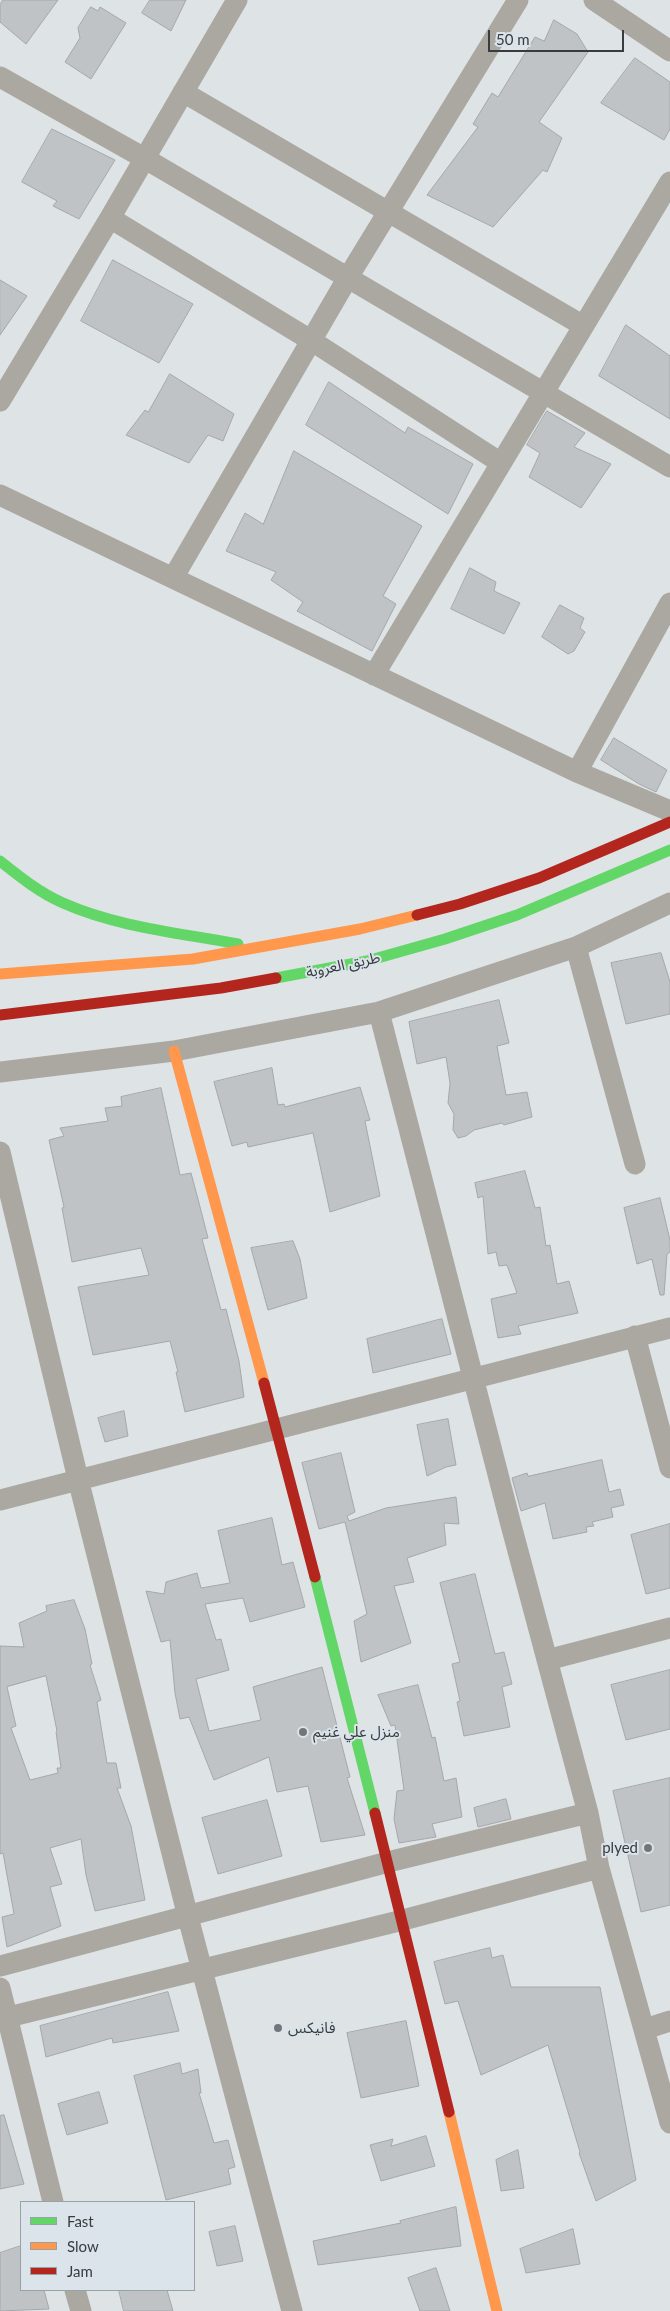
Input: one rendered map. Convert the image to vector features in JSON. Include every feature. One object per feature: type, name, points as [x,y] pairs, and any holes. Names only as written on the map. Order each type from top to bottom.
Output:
[{"type":"main road","points":[[0,974],[156,963],[259,947],[360,928],[460,904],[539,878],[670,822]]},
{"type":"main road","name":"طريق العروبة","points":[[0,1014],[39,1011],[268,981],[367,961],[445,939],[517,915],[670,850]]},
{"type":"main road","points":[[0,860],[28,884],[62,903],[98,917],[194,937],[259,947]]},
{"type":"main road","points":[[0,1024],[39,1011]]},
{"type":"main road","points":[[174,1051],[277,1429],[403,1920],[497,2311]]},
{"type":"street","points":[[0,401],[110,218],[237,0]]},
{"type":"street","points":[[173,578],[347,279],[518,0]]},
{"type":"street","points":[[594,0],[670,51]]},
{"type":"street","points":[[0,77],[144,158],[347,279],[670,467]]},
{"type":"street","points":[[183,92],[582,325]]},
{"type":"street","points":[[374,675],[582,325],[670,182]]},
{"type":"street","points":[[110,218],[312,341],[501,463]]},
{"type":"street","points":[[0,495],[578,772],[670,810]]},
{"type":"street","points":[[578,772],[670,603]]},
{"type":"street","points":[[0,1072],[174,1051],[379,1012],[576,947],[670,903]]},
{"type":"street","points":[[576,947],[635,1164]]},
{"type":"street","points":[[379,1012],[588,1813],[599,1868],[670,2123]]},
{"type":"street","points":[[0,1152],[78,1479],[188,1917],[292,2311]]},
{"type":"street","points":[[0,1500],[670,1328]]},
{"type":"street","points":[[634,1336],[670,1468]]},
{"type":"street","points":[[547,1660],[670,1628]]},
{"type":"street","points":[[0,1966],[388,1862],[588,1813]]},
{"type":"street","points":[[4,2018],[403,1920],[599,1868]]},
{"type":"street","points":[[0,1988],[4,2018],[54,2201]]},
{"type":"street","points":[[645,2029],[670,2021]]},
{"type":"street","points":[[75,2291],[81,2311]]},
{"type":"building","points":[[3,0],[58,0],[26,44],[0,22],[0,5]]},
{"type":"building","points":[[150,0],[186,0],[171,31],[142,13]]},
{"type":"building","points":[[91,7],[98,11],[100,7],[126,23],[91,79],[65,62],[80,38],[78,28]]},
{"type":"building","points":[[554,20],[577,34],[588,52],[539,122],[562,138],[547,172],[543,170],[493,227],[427,195],[478,127],[473,124],[492,93],[498,97],[535,37],[544,41]]},
{"type":"building","points":[[635,58],[670,82],[670,129],[664,140],[601,103]]},
{"type":"building","points":[[52,129],[115,160],[79,219],[53,206],[57,201],[22,182]]},
{"type":"building","points":[[113,260],[193,304],[159,363],[81,321]]},
{"type":"building","points":[[0,280],[27,296],[0,335]]},
{"type":"building","points":[[626,325],[670,356],[670,419],[599,376]]},
{"type":"building","points":[[170,374],[234,414],[223,441],[208,435],[189,463],[126,435],[145,410],[148,412]]},
{"type":"building","points":[[329,382],[405,433],[408,427],[473,464],[448,514],[306,425]]},
{"type":"building","points":[[547,411],[585,433],[574,447],[611,464],[581,508],[529,477],[540,453],[527,445]]},
{"type":"building","points":[[294,451],[422,526],[383,596],[396,604],[372,651],[297,611],[303,602],[271,580],[276,572],[226,551],[245,513],[263,524]]},
{"type":"building","points":[[470,568],[496,582],[494,591],[520,603],[504,634],[451,609]]},
{"type":"building","points":[[560,605],[584,618],[580,628],[585,632],[574,651],[568,654],[542,637]]},
{"type":"building","points":[[614,738],[667,770],[656,792],[639,784],[601,760]]},
{"type":"building","points":[[661,953],[670,982],[670,1014],[626,1024],[611,963]]},
{"type":"building","points":[[499,1000],[509,1043],[497,1046],[506,1095],[527,1092],[532,1117],[504,1125],[502,1123],[474,1130],[466,1136],[458,1138],[453,1130],[454,1114],[448,1103],[450,1083],[446,1057],[417,1064],[409,1022]]},
{"type":"building","points":[[272,1068],[278,1105],[284,1104],[285,1107],[360,1087],[370,1120],[365,1121],[380,1196],[330,1212],[313,1133],[248,1147],[247,1142],[232,1146],[214,1082]]},
{"type":"building","points":[[161,1088],[180,1175],[191,1173],[208,1238],[202,1239],[221,1310],[226,1309],[239,1361],[244,1397],[185,1412],[170,1341],[93,1355],[78,1287],[149,1275],[141,1248],[72,1262],[62,1208],[64,1207],[49,1140],[64,1136],[60,1128],[108,1121],[105,1108],[122,1106],[121,1097]]},
{"type":"building","points":[[525,1171],[535,1208],[540,1207],[546,1246],[550,1245],[557,1284],[569,1281],[578,1313],[518,1326],[521,1334],[498,1338],[491,1299],[517,1293],[507,1265],[499,1266],[496,1252],[488,1254],[483,1196],[478,1198],[475,1183]]},
{"type":"building","points":[[660,1198],[670,1240],[664,1295],[660,1295],[652,1259],[637,1264],[624,1208]]},
{"type":"building","points":[[293,1241],[300,1259],[307,1298],[268,1310],[251,1248]]},
{"type":"building","points":[[442,1319],[451,1354],[373,1373],[367,1339]]},
{"type":"building","points":[[124,1411],[128,1436],[105,1442],[98,1418]]},
{"type":"building","points":[[448,1419],[456,1465],[446,1467],[427,1476],[417,1425]]},
{"type":"building","points":[[341,1453],[355,1512],[347,1516],[349,1521],[386,1508],[456,1497],[459,1524],[444,1523],[446,1545],[407,1558],[414,1582],[394,1586],[411,1643],[361,1662],[354,1621],[367,1614],[345,1522],[319,1529],[302,1463]]},
{"type":"building","points":[[602,1460],[609,1492],[620,1489],[624,1505],[611,1508],[613,1517],[592,1522],[594,1526],[586,1527],[587,1532],[553,1539],[545,1503],[521,1511],[512,1478],[527,1473],[528,1476]]},
{"type":"building","points":[[272,1518],[282,1565],[293,1562],[305,1607],[250,1622],[243,1598],[205,1604],[216,1640],[221,1639],[229,1670],[196,1679],[209,1731],[261,1720],[253,1687],[322,1667],[350,1777],[347,1778],[365,1835],[321,1842],[308,1786],[277,1792],[269,1757],[214,1780],[189,1717],[180,1719],[175,1693],[170,1640],[161,1642],[146,1591],[164,1594],[166,1582],[197,1573],[201,1588],[230,1583],[218,1531]]},
{"type":"building","points":[[670,1524],[670,1588],[646,1594],[631,1535]]},
{"type":"building","points":[[475,1574],[495,1654],[504,1652],[512,1684],[502,1687],[510,1727],[464,1736],[457,1702],[460,1701],[452,1664],[460,1662],[440,1583]]},
{"type":"building","points":[[74,1600],[85,1629],[92,1664],[90,1665],[101,1700],[97,1702],[107,1763],[116,1763],[121,1788],[117,1788],[131,1826],[145,1900],[95,1911],[86,1875],[81,1839],[50,1848],[62,1884],[50,1887],[61,1926],[7,1947],[2,1917],[14,1914],[3,1853],[0,1854],[0,1646],[24,1647],[19,1623],[47,1611],[46,1606]],"holes":[[[46,1676],[57,1731],[61,1768],[57,1768],[58,1773],[30,1780],[11,1728],[16,1726],[7,1687]]]},
{"type":"building","points":[[670,1670],[670,1729],[626,1740],[611,1685]]},
{"type":"building","points":[[418,1685],[432,1738],[435,1737],[444,1781],[456,1778],[462,1817],[432,1824],[436,1837],[399,1843],[394,1819],[397,1791],[404,1790],[395,1725],[391,1726],[378,1695]]},
{"type":"building","name":"plyed","points":[[670,1778],[670,1905],[641,1912],[613,1791]]},
{"type":"building","points":[[506,1799],[511,1819],[478,1827],[474,1808]]},
{"type":"building","points":[[267,1800],[282,1856],[218,1874],[202,1818]]},
{"type":"building","points":[[490,1948],[492,1958],[503,1955],[511,1987],[600,1987],[636,2180],[596,2201],[579,2153],[548,2045],[481,2075],[458,2001],[445,2004],[434,1962]]},
{"type":"building","points":[[168,1992],[179,2031],[113,2043],[112,2038],[46,2057],[40,2026]]},
{"type":"building","points":[[406,2021],[419,2086],[361,2098],[347,2033]]},
{"type":"building","points":[[180,2063],[182,2074],[198,2069],[201,2093],[199,2093],[214,2143],[228,2140],[235,2167],[228,2169],[231,2184],[166,2200],[134,2076]]},
{"type":"building","points":[[99,2092],[108,2123],[67,2135],[58,2104]]},
{"type":"building","points":[[4,2115],[24,2184],[0,2189],[0,2116]]},
{"type":"building","points":[[426,2136],[435,2166],[381,2181],[370,2145],[393,2139],[391,2146]]},
{"type":"building","points":[[518,2150],[524,2188],[501,2191],[496,2160]]},
{"type":"building","points":[[456,2207],[461,2246],[318,2265],[313,2241],[401,2223],[400,2221]]},
{"type":"building","points":[[235,2226],[243,2261],[217,2266],[209,2232]]},
{"type":"building","points":[[573,2229],[580,2264],[526,2273],[520,2249]]},
{"type":"building","points":[[20,2246],[20,2291],[44,2291],[49,2309],[0,2311],[0,2253]]},
{"type":"building","points":[[436,2268],[450,2311],[420,2311],[408,2278]]},
{"type":"building","points":[[119,2291],[167,2291],[173,2311],[124,2311]]},
{"type":"traffic: fast","points":[[276,978],[367,961],[445,939],[517,915],[670,850]]},
{"type":"traffic: fast","points":[[0,861],[46,894],[84,911],[127,924],[238,944]]},
{"type":"traffic: fast","points":[[315,1577],[375,1813]]},
{"type":"traffic: slow","points":[[0,974],[193,959],[360,929],[417,915]]},
{"type":"traffic: slow","points":[[174,1051],[264,1383]]},
{"type":"traffic: slow","points":[[449,2112],[497,2311]]},
{"type":"traffic: jam","points":[[417,915],[460,904],[539,878],[670,822]]},
{"type":"traffic: jam","points":[[0,1015],[221,988],[276,978]]},
{"type":"traffic: jam","points":[[264,1383],[315,1577]]},
{"type":"traffic: jam","points":[[375,1813],[449,2112]]},
{"type":"place","name":"منزل علي غنيم","points":[[303,1732]]},
{"type":"place","name":"plyed","points":[[648,1848]]},
{"type":"place","name":"فانيكس","points":[[278,2028]]}]
